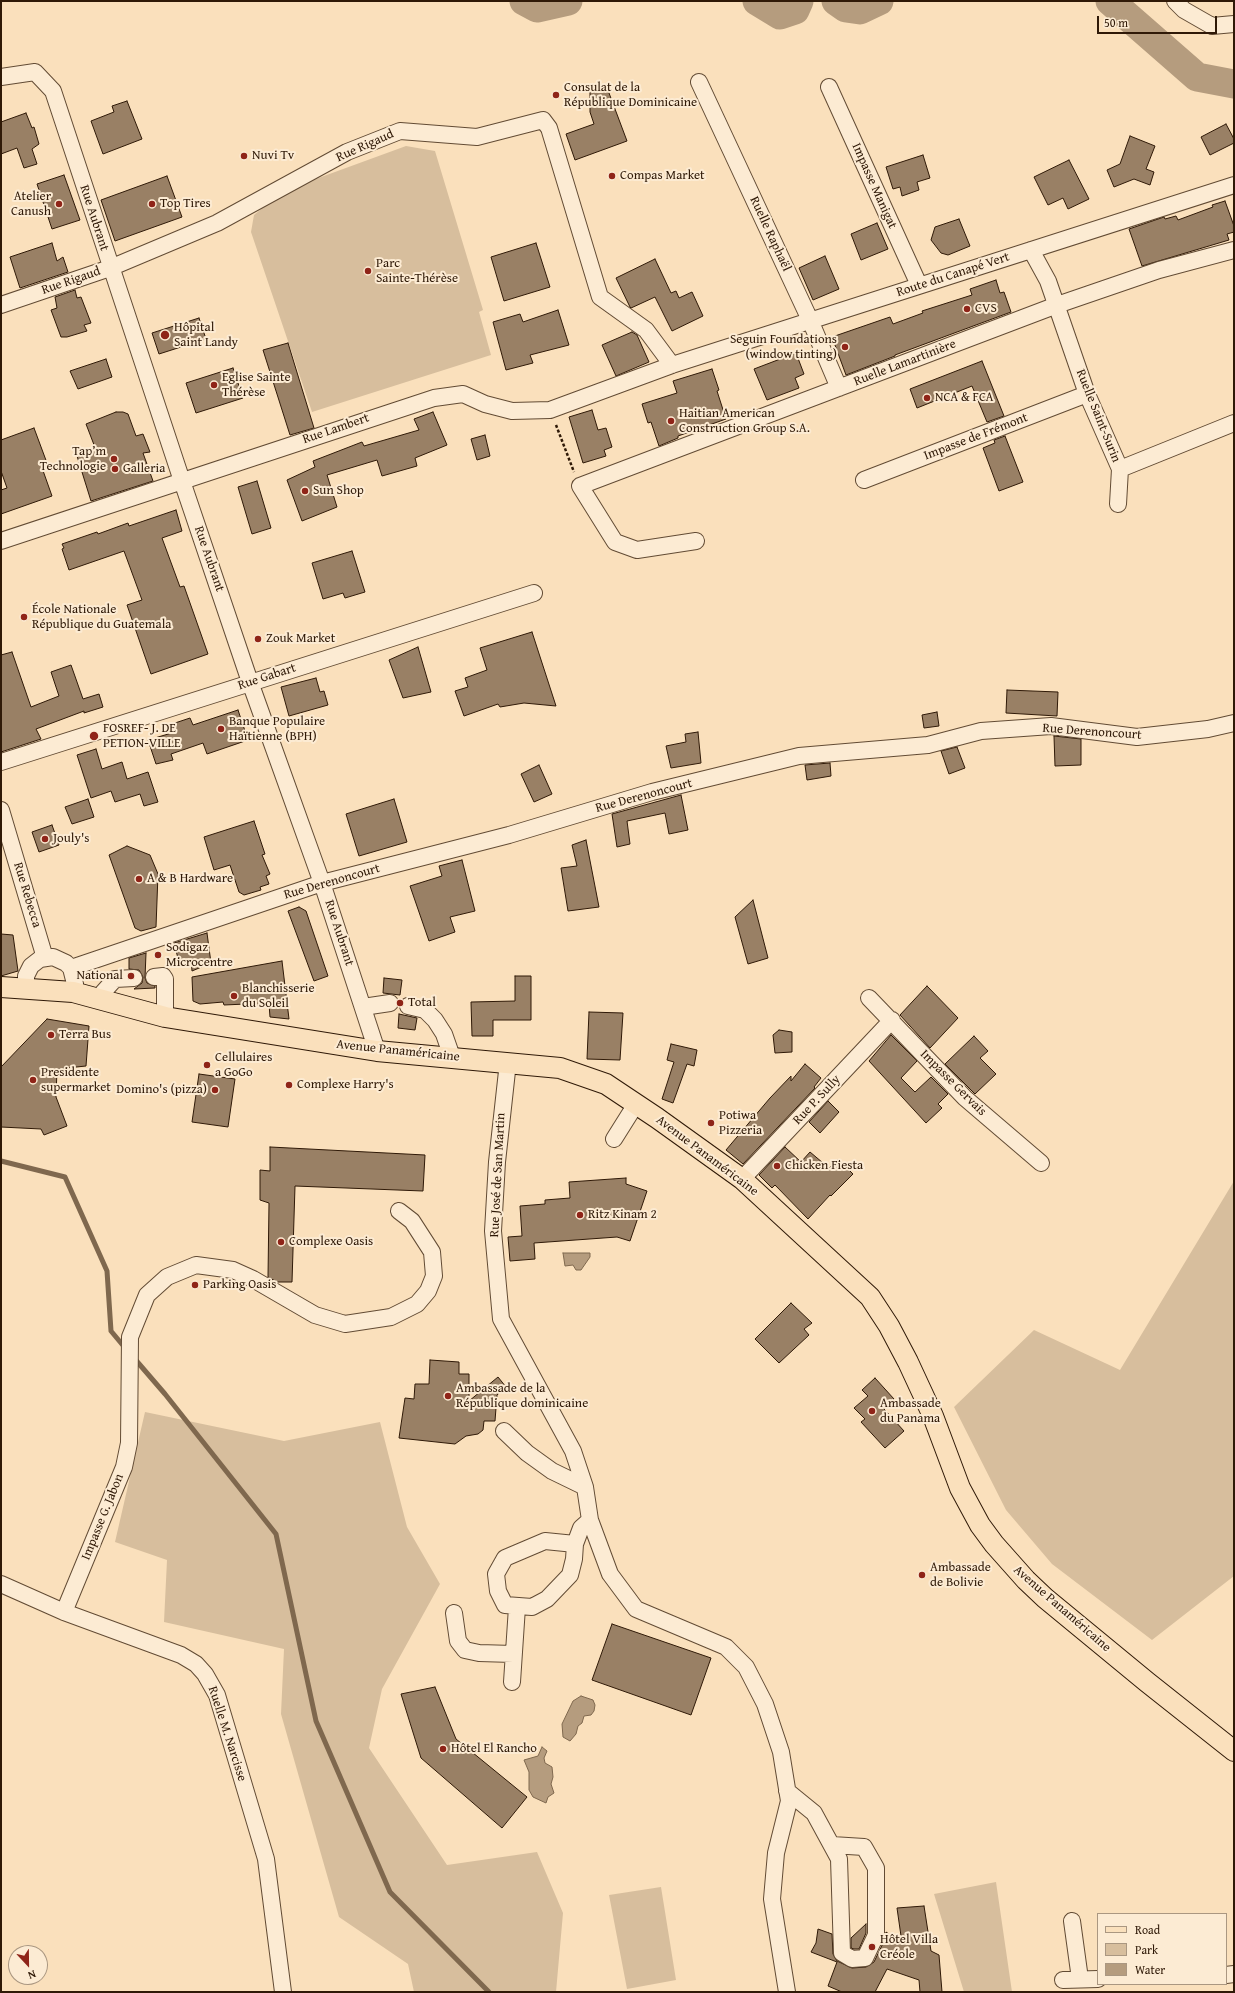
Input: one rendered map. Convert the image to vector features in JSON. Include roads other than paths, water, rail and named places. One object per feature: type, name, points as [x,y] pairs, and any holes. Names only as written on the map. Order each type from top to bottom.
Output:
[{"type":"main road","name":"Avenue Panaméricaine","points":[[1,987],[73,992],[165,1017],[377,1051],[560,1068],[577,1072],[606,1084],[742,1179],[870,1297],[908,1362],[933,1416],[960,1488],[971,1511],[1007,1560],[1051,1603],[1234,1751]]},
{"type":"street","points":[[1175,1],[1184,10],[1212,26],[1234,24]]},
{"type":"street","name":"Rue Aubrant","points":[[1,77],[35,72],[53,91],[110,268],[250,682],[322,883],[377,1051]]},
{"type":"street","name":"Ruelle Raphaël","points":[[699,82],[810,320],[839,388]]},
{"type":"street","name":"Impasse Manigat","points":[[829,87],[919,285]]},
{"type":"street","name":"Rue Rigaud","points":[[1,305],[110,268],[217,223],[347,152],[400,131],[477,137],[543,120],[549,128],[600,297],[646,330],[672,365]]},
{"type":"street","name":"Route du Canapé Vert","points":[[672,365],[1234,185]]},
{"type":"street","name":"Ruelle Saint-Surin","points":[[1031,250],[1048,281],[1087,394],[1120,469],[1234,423]]},
{"type":"street","name":"Ruelle Lamartinière","points":[[696,541],[637,550],[615,542],[580,486],[1057,305],[1159,270],[1234,250]]},
{"type":"street","name":"Rue Lambert","points":[[1,541],[434,398],[463,394],[485,404],[512,411],[550,410],[672,365]]},
{"type":"street","name":"Impasse de Frémont","points":[[864,480],[1087,394]]},
{"type":"street","points":[[1118,504],[1120,469]]},
{"type":"street","name":"Rue Gabart","points":[[1,762],[534,593]]},
{"type":"street","name":"Rue Derenoncourt","points":[[71,968],[322,883],[509,835],[652,792],[799,756],[928,745],[981,731],[1051,726],[1137,737],[1208,729],[1234,723]]},
{"type":"street","name":"Rue Rebecca","points":[[1,810],[45,958]]},
{"type":"street","points":[[26,988],[28,971],[35,962],[45,958],[60,959],[71,968],[75,984],[73,992]]},
{"type":"street","points":[[154,977],[163,976],[165,978],[165,1017]]},
{"type":"street","points":[[97,998],[115,980],[134,978]]},
{"type":"street","name":"Impasse Gervais","points":[[870,998],[965,1098],[1041,1163]]},
{"type":"street","points":[[363,1007],[390,1003]]},
{"type":"street","points":[[408,1006],[425,1010],[435,1020],[444,1034],[452,1057]]},
{"type":"street","name":"Rue P. Sully","points":[[742,1179],[892,1020]]},
{"type":"street","name":"Rue José de San Martin","points":[[508,1062],[497,1162],[493,1231],[501,1319],[573,1451],[585,1487],[590,1520],[610,1574],[636,1609],[726,1647],[746,1667],[765,1704],[781,1752],[789,1801],[776,1853],[772,1899],[787,1992]]},
{"type":"street","points":[[614,1139],[636,1104]]},
{"type":"street","name":"Impasse G. Jabon","points":[[64,1612],[124,1466],[128,1443],[130,1337],[147,1295],[167,1277],[196,1265],[233,1270],[254,1279],[314,1315],[345,1324],[391,1317],[417,1304],[428,1291],[434,1276],[432,1252],[412,1222],[399,1211]]},
{"type":"street","points":[[504,1431],[527,1453],[552,1471],[585,1487]]},
{"type":"street","points":[[575,1544],[545,1541],[505,1558],[496,1574],[498,1591],[505,1605],[532,1607],[547,1599],[570,1574],[574,1559],[575,1544],[581,1528],[590,1520]]},
{"type":"street","name":"Ruelle M. Narcisse","points":[[1,1584],[64,1612],[181,1655],[196,1664],[205,1674],[217,1695],[266,1859],[283,1992]]},
{"type":"street","points":[[512,1682],[517,1607]]},
{"type":"street","points":[[454,1613],[458,1641],[465,1650],[479,1653],[513,1654]]},
{"type":"street","points":[[787,1791],[814,1813],[838,1859],[842,1953],[852,1959],[865,1958],[876,1935],[876,1868],[864,1848],[832,1845]]},
{"type":"street","points":[[1072,1921],[1080,1979]]},
{"type":"street","points":[[1063,1980],[1097,1979]]},
{"type":"water","points":[[563,1253],[590,1253],[590,1257],[581,1270],[576,1270],[573,1265],[565,1266]]},
{"type":"water","points":[[581,1696],[593,1700],[595,1705],[594,1711],[591,1715],[584,1716],[582,1723],[578,1726],[576,1734],[570,1741],[563,1737],[562,1724],[573,1701]]},
{"type":"water","points":[[542,1747],[547,1751],[544,1758],[545,1763],[552,1767],[553,1777],[551,1784],[554,1793],[548,1797],[546,1803],[533,1797],[529,1790],[529,1772],[524,1760],[538,1756]]},
{"type":"waterway","points":[[524,1],[537,8],[568,1]]},
{"type":"waterway","points":[[757,1],[780,15],[795,10],[799,1]]},
{"type":"waterway","points":[[836,1],[846,8],[860,10],[879,1]]},
{"type":"waterway","points":[[1110,1],[1197,77],[1234,84]]},
{"type":"waterway","points":[[1,1161],[65,1177],[107,1271],[111,1331],[126,1349]]},
{"type":"waterway","points":[[134,1358],[165,1394],[276,1534],[316,1721],[390,1892],[489,1992]]},
{"type":"place","name":"Consulat de la République Dominicaine","points":[[556,95]]},
{"type":"place","name":"Nuvi Tv","points":[[244,156]]},
{"type":"place","name":"Compas Market","points":[[612,176]]},
{"type":"place","name":"Atelier Canush","points":[[59,204]]},
{"type":"place","name":"Top Tires","points":[[152,204]]},
{"type":"place","name":"Parc Sainte-Thérèse","points":[[368,271]]},
{"type":"place","name":"CVS","points":[[967,309]]},
{"type":"place","name":"Hôpital Saint Landy","points":[[165,335]]},
{"type":"place","name":"Seguin Foundations (window tinting)","points":[[845,347]]},
{"type":"place","name":"Eglise Sainte Thérèse","points":[[214,385]]},
{"type":"place","name":"NCA & FCA","points":[[927,398]]},
{"type":"place","name":"Haitian American Construction Group S.A.","points":[[671,421]]},
{"type":"place","name":"Tap’m Technologie","points":[[114,459]]},
{"type":"place","name":"Galleria","points":[[115,469]]},
{"type":"place","name":"Sun Shop","points":[[305,491]]},
{"type":"place","name":"École Nationale République du Guatemala","points":[[24,617]]},
{"type":"place","name":"Zouk Market","points":[[258,639]]},
{"type":"place","name":"Banque Populaire Haïtienne (BPH)","points":[[221,729]]},
{"type":"place","name":"FOSREF- J. DE PETION-VILLE","points":[[94,736]]},
{"type":"place","name":"Jouly's","points":[[45,839]]},
{"type":"place","name":"A & B Hardware","points":[[139,879]]},
{"type":"place","name":"Sodigaz Microcentre","points":[[158,955]]},
{"type":"place","name":"National","points":[[131,976]]},
{"type":"place","name":"Blanchisserie du Soleil","points":[[234,996]]},
{"type":"place","name":"Total","points":[[400,1003]]},
{"type":"place","name":"Terra Bus","points":[[51,1035]]},
{"type":"place","name":"Cellulaires a GoGo","points":[[207,1065]]},
{"type":"place","name":"Presidente supermarket","points":[[33,1080]]},
{"type":"place","name":"Complexe Harry's","points":[[289,1085]]},
{"type":"place","name":"Domino's (pizza)","points":[[215,1090]]},
{"type":"place","name":"Potiwa Pizzeria","points":[[711,1123]]},
{"type":"place","name":"Chicken Fiesta","points":[[777,1166]]},
{"type":"place","name":"Ritz Kinam 2","points":[[580,1215]]},
{"type":"place","name":"Complexe Oasis","points":[[281,1242]]},
{"type":"place","name":"Parking Oasis","points":[[195,1285]]},
{"type":"place","name":"Ambassade de la République dominicaine","points":[[448,1396]]},
{"type":"place","name":"Ambassade du Panama","points":[[872,1411]]},
{"type":"place","name":"Ambassade de Bolivie","points":[[922,1575]]},
{"type":"place","name":"Hôtel El Rancho","points":[[443,1749]]},
{"type":"place","name":"Hôtel Villa Créole","points":[[872,1947]]}]
